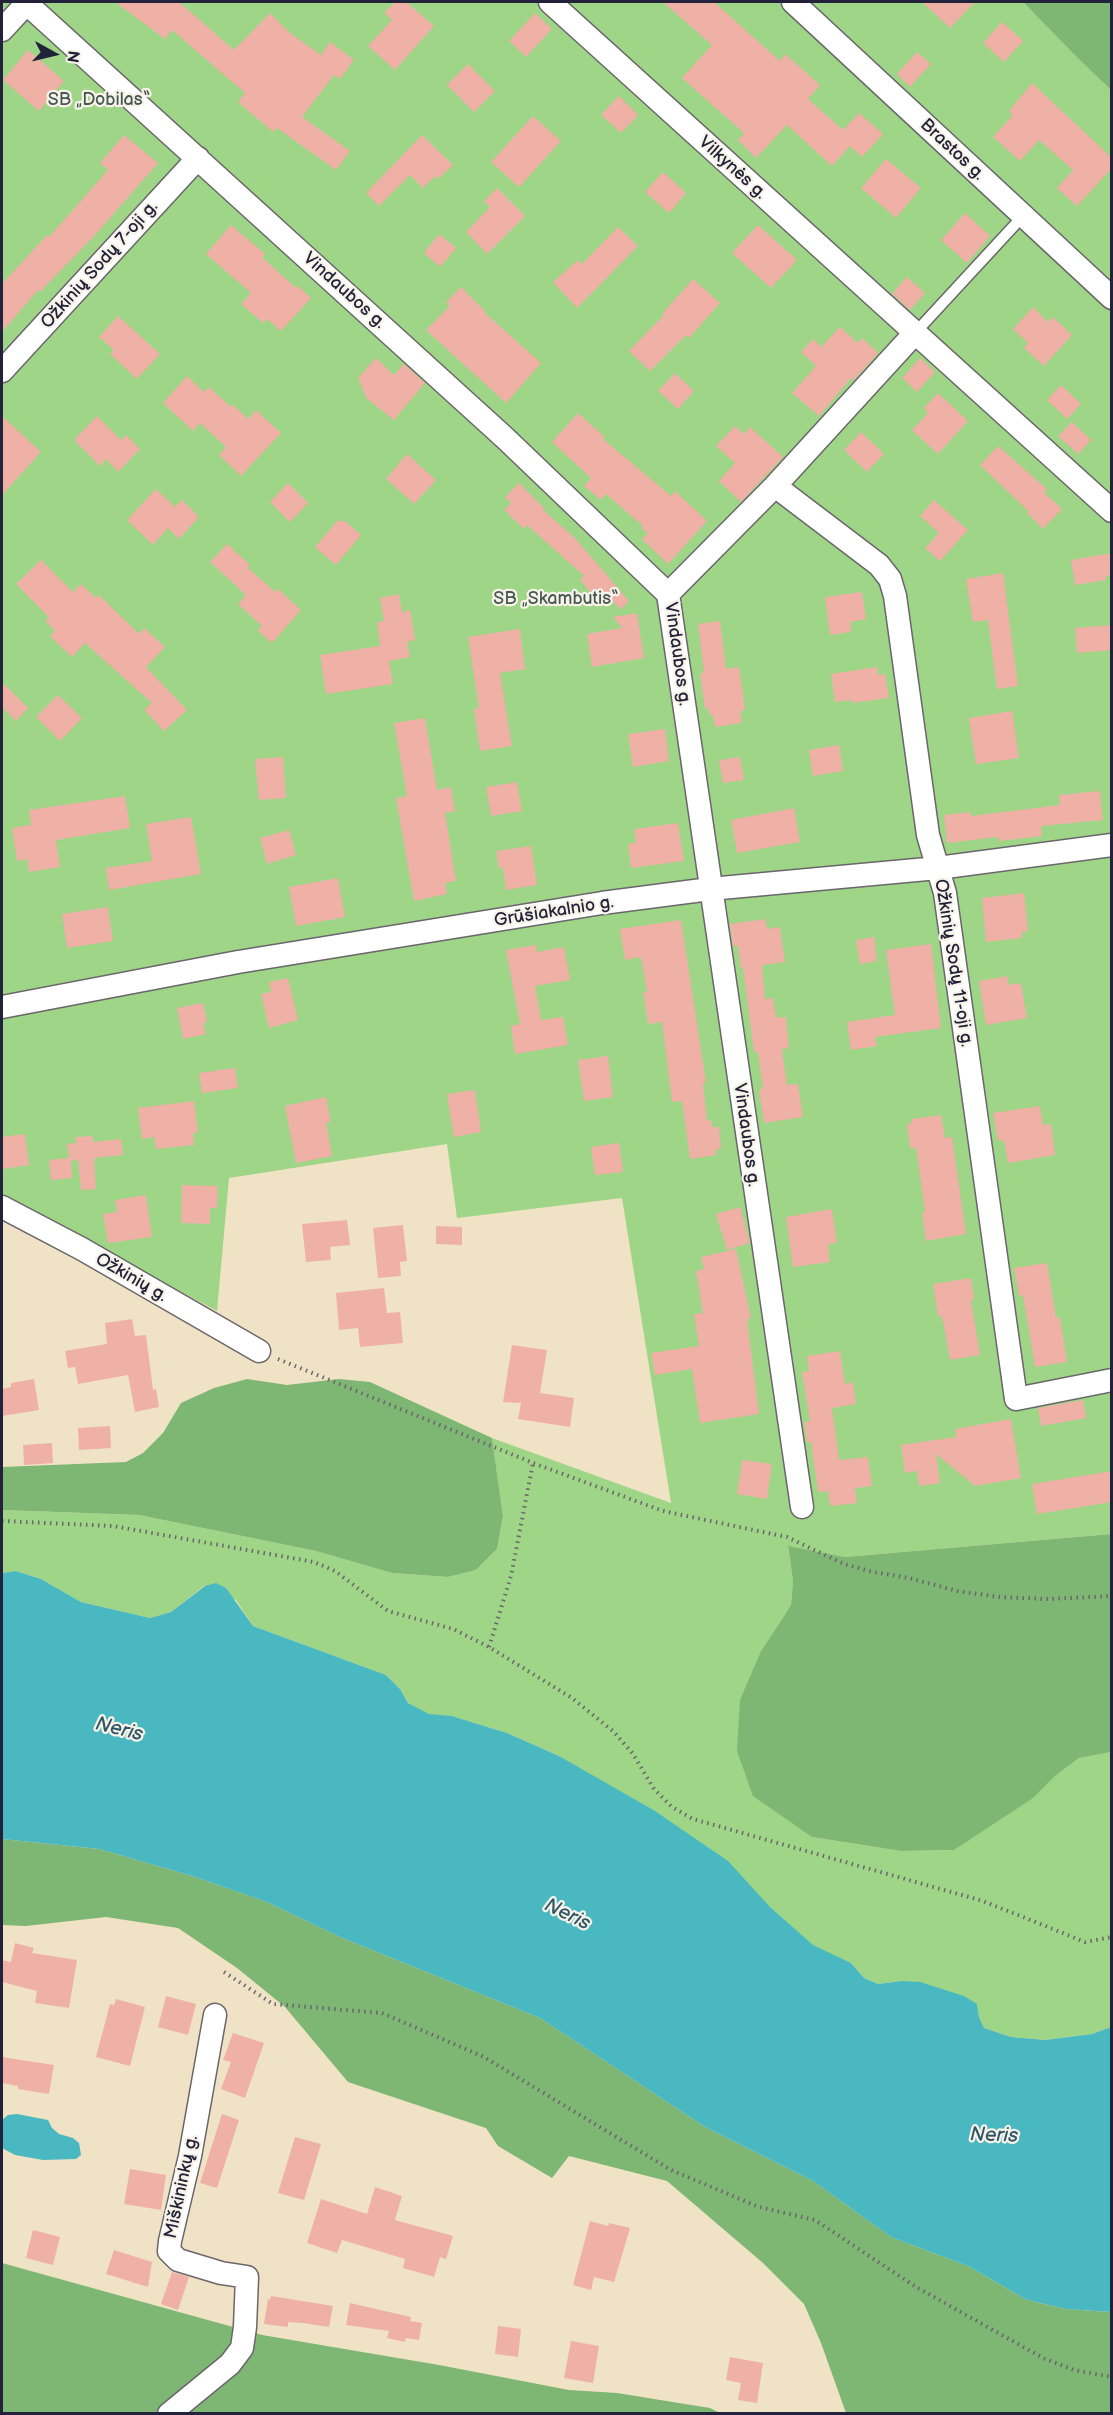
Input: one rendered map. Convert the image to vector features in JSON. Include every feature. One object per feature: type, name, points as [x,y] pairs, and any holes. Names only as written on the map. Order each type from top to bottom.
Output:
[{"type":"street","points":[[2,30],[26,2]]},
{"type":"street","name":"Vindaubos g.","points":[[26,2],[505,438],[668,594],[802,1507]]},
{"type":"street","name":"Vilkynės g.","points":[[550,2],[1112,511]]},
{"type":"street","name":"Brastos g.","points":[[793,2],[1112,298]]},
{"type":"street","name":"Ožkinių Sodų 7-oji g.","points":[[2,371],[198,158]]},
{"type":"street","points":[[668,594],[775,486],[915,333]]},
{"type":"street","name":"Ožkinių Sodų 11-oji g.","points":[[775,486],[879,565],[890,579],[895,596],[928,835],[945,892],[1016,1399],[1112,1380]]},
{"type":"street","name":"Grūšiakalnio g.","points":[[2,1007],[238,962],[602,903],[710,889],[938,868],[1112,845]]},
{"type":"street","name":"Ožkinių g.","points":[[2,1207],[260,1351]]},
{"type":"street","name":"Miškininkų g.","points":[[169,2414],[230,2364],[242,2348],[245,2327],[247,2277],[221,2273],[178,2260],[169,2251],[190,2156],[215,2014]]},
{"type":"lane","points":[[915,333],[1023,216]]},
{"type":"path","points":[[260,1351],[533,1463],[663,1511],[787,1537],[844,1564],[957,1591],[1000,1597],[1049,1599],[1112,1596]]},
{"type":"path","points":[[489,1647],[512,1576],[533,1463]]},
{"type":"path","points":[[2,1521],[112,1526],[314,1562],[335,1571],[388,1611],[453,1629],[489,1647],[572,1698],[614,1732],[633,1754],[654,1789],[672,1807],[693,1819],[983,1901],[1085,1942],[1112,1936]]},
{"type":"path","points":[[224,1972],[273,2004],[382,2013],[484,2057],[671,2170],[759,2207],[815,2220],[916,2287],[1043,2358],[1074,2370],[1112,2378]]},
{"type":"green space","name":"SB „Skambutis“","points":[[2,2],[1023,2],[1111,90],[1111,1534],[845,1557],[788,1547],[793,1581],[791,1605],[761,1651],[812,1837],[901,1851],[954,1850],[1079,1758],[1111,1752],[1111,2027],[1092,2034],[1045,2040],[1011,2037],[984,2028],[977,2004],[901,1981],[878,1984],[864,1978],[851,1963],[813,1946],[770,1907],[559,1756],[507,1733],[452,1716],[429,1715],[408,1703],[400,1689],[386,1675],[253,1626],[236,1600],[204,1586],[171,1612],[150,1618],[81,1602],[41,1579],[16,1571],[2,1573],[2,1510],[139,1515],[316,1551],[392,1573],[448,1577],[476,1570],[497,1549],[503,1516],[492,1438],[671,1503],[622,1198],[457,1218],[447,1144],[229,1178],[217,1311],[2,1197]]},
{"type":"green space","points":[[1023,2],[1111,2],[1111,90],[1076,56]]},
{"type":"green space","points":[[247,1379],[287,1385],[339,1379],[370,1382],[492,1438],[503,1516],[497,1549],[476,1570],[448,1577],[392,1573],[316,1551],[139,1515],[2,1510],[2,1467],[126,1462],[143,1453],[163,1433],[181,1403],[214,1388]]},
{"type":"green space","points":[[1111,1534],[1111,1752],[1079,1758],[1055,1776],[1033,1798],[954,1850],[901,1851],[812,1837],[753,1796],[737,1751],[740,1700],[761,1651],[791,1605],[793,1581],[788,1546],[845,1557]]},
{"type":"green space","points":[[2,1839],[99,1849],[192,1876],[267,1902],[340,1937],[540,2018],[705,2127],[813,2181],[891,2237],[968,2266],[1027,2300],[1066,2309],[1111,2312],[1111,2413],[846,2413],[821,2343],[804,2304],[763,2263],[667,2181],[569,2156],[552,2178],[498,2146],[486,2128],[348,2082],[285,2007],[237,1968],[178,1928],[106,1917],[26,1926],[2,1925]]},
{"type":"green space","points":[[2,2263],[262,2335],[569,2390],[617,2393],[710,2408],[720,2413],[2,2413]]},
{"type":"water","name":"Neris","points":[[16,1571],[41,1579],[81,1602],[150,1618],[171,1612],[205,1586],[216,1583],[226,1588],[253,1626],[386,1675],[400,1689],[408,1703],[429,1714],[452,1716],[507,1733],[559,1756],[655,1811],[728,1861],[770,1907],[813,1945],[851,1963],[864,1978],[878,1984],[901,1981],[920,1982],[964,1996],[977,2004],[984,2028],[1011,2037],[1045,2040],[1092,2034],[1111,2027],[1111,2312],[1066,2309],[1027,2300],[968,2266],[891,2237],[813,2181],[705,2127],[540,2018],[340,1937],[267,1902],[192,1876],[99,1849],[2,1839],[2,1573]]},
{"type":"water","points":[[17,2114],[48,2120],[59,2134],[73,2138],[79,2143],[81,2155],[76,2159],[43,2160],[15,2155],[2,2148],[2,2120],[8,2115]]},
{"type":"building","points":[[115,2],[179,2],[234,50],[270,13],[290,33],[321,55],[330,42],[354,60],[340,79],[334,75],[302,117],[350,151],[336,170],[277,128],[273,132],[238,102],[245,93],[172,30],[165,39]]},
{"type":"building","points":[[395,2],[406,2],[434,26],[395,70],[368,46],[392,20],[384,13]]},
{"type":"building","points":[[663,2],[714,2],[780,61],[785,54],[820,85],[808,99],[843,130],[859,113],[883,134],[862,157],[850,146],[832,166],[787,125],[756,158],[738,140],[744,133],[682,78],[712,45]]},
{"type":"building","points":[[922,2],[975,2],[950,28]]},
{"type":"building","points":[[535,13],[552,29],[526,57],[509,41]]},
{"type":"building","points":[[1002,22],[1023,41],[1004,62],[983,43]]},
{"type":"building","points":[[28,50],[64,81],[39,111],[3,80]]},
{"type":"building","points":[[917,52],[931,64],[910,87],[897,74]]},
{"type":"building","points":[[468,64],[495,91],[474,112],[447,85]]},
{"type":"building","points":[[1032,83],[1112,158],[1112,168],[1077,206],[1057,188],[1073,170],[1039,140],[1020,161],[993,137],[1013,115],[1009,111]]},
{"type":"building","points":[[619,96],[638,115],[621,133],[601,115]]},
{"type":"building","points":[[533,116],[561,141],[519,187],[491,162]]},
{"type":"building","points":[[124,135],[158,163],[95,235],[40,292],[38,290],[2,332],[2,284],[47,235],[49,237],[108,170],[100,163]]},
{"type":"building","points":[[422,135],[453,165],[438,179],[435,176],[423,188],[410,175],[379,206],[366,193]]},
{"type":"building","points":[[886,159],[921,188],[896,218],[861,188]]},
{"type":"building","points":[[663,172],[686,193],[669,213],[645,192]]},
{"type":"building","points":[[497,188],[525,216],[487,254],[466,232],[490,207],[484,201]]},
{"type":"building","points":[[965,213],[990,236],[967,263],[941,240]]},
{"type":"building","points":[[231,225],[265,254],[262,257],[296,288],[298,286],[311,298],[281,331],[267,319],[263,323],[241,304],[251,293],[206,254]]},
{"type":"building","points":[[758,225],[797,260],[771,288],[732,253]]},
{"type":"building","points":[[618,227],[638,246],[577,308],[553,282],[578,260],[582,264]]},
{"type":"building","points":[[439,234],[456,248],[440,267],[424,253]]},
{"type":"building","points":[[907,277],[925,293],[910,310],[892,294]]},
{"type":"building","points":[[693,279],[720,303],[689,338],[686,335],[650,371],[629,351],[664,315],[662,314]]},
{"type":"building","points":[[461,287],[485,313],[541,363],[506,403],[426,330],[450,306],[446,302]]},
{"type":"building","points":[[1033,307],[1048,322],[1053,317],[1072,335],[1044,366],[1024,348],[1028,343],[1013,329]]},
{"type":"building","points":[[118,316],[160,354],[137,379],[110,354],[114,350],[99,337]]},
{"type":"building","points":[[840,327],[858,343],[862,338],[878,353],[854,380],[851,378],[819,416],[792,393],[816,366],[801,352],[813,339],[821,347]]},
{"type":"building","points":[[376,358],[394,375],[404,364],[425,383],[394,420],[366,398],[358,378]]},
{"type":"building","points":[[920,358],[935,372],[917,392],[902,378]]},
{"type":"building","points":[[675,373],[694,391],[678,409],[658,391]]},
{"type":"building","points":[[187,376],[204,392],[209,387],[248,419],[256,410],[281,433],[241,476],[219,455],[226,447],[200,423],[193,431],[163,403]]},
{"type":"building","points":[[1061,385],[1081,404],[1067,419],[1047,400]]},
{"type":"building","points":[[938,393],[968,421],[938,454],[912,430],[928,413],[924,408]]},
{"type":"building","points":[[578,413],[605,437],[603,439],[671,496],[675,491],[707,521],[668,564],[642,539],[648,533],[641,528],[643,526],[606,494],[601,500],[584,486],[591,478],[552,442]]},
{"type":"building","points":[[2,416],[41,452],[2,495]]},
{"type":"building","points":[[97,416],[121,440],[126,435],[140,449],[118,472],[106,459],[100,466],[74,440]]},
{"type":"building","points":[[1072,422],[1091,440],[1078,454],[1058,436]]},
{"type":"building","points":[[735,426],[744,434],[750,427],[783,457],[741,502],[719,481],[735,463],[716,446]]},
{"type":"building","points":[[861,432],[884,454],[867,472],[844,450]]},
{"type":"building","points":[[998,446],[1047,489],[1044,492],[1062,509],[1043,529],[1027,513],[1028,511],[980,465]]},
{"type":"building","points":[[407,454],[436,480],[414,504],[386,479]]},
{"type":"building","points":[[288,483],[308,503],[290,522],[270,502]]},
{"type":"building","points":[[519,483],[544,508],[543,510],[575,538],[629,601],[621,609],[605,595],[598,601],[580,580],[584,576],[527,525],[524,529],[504,510],[511,503],[505,497]]},
{"type":"building","points":[[156,489],[175,507],[182,500],[199,517],[179,539],[168,528],[153,545],[127,520]]},
{"type":"building","points":[[934,500],[968,530],[940,561],[925,548],[939,533],[920,516]]},
{"type":"building","points":[[337,521],[345,521],[361,535],[336,565],[315,547]]},
{"type":"building","points":[[227,544],[250,565],[248,568],[275,592],[278,589],[301,610],[272,643],[258,631],[262,626],[238,604],[246,595],[210,562]]},
{"type":"building","points":[[1112,553],[1112,575],[1106,576],[1106,580],[1075,585],[1071,560]]},
{"type":"building","points":[[41,560],[73,592],[81,584],[96,598],[99,595],[139,634],[144,628],[165,647],[146,667],[187,710],[164,731],[144,710],[152,703],[85,643],[72,657],[50,636],[55,631],[45,621],[49,617],[16,584]]},
{"type":"building","points":[[1003,573],[1018,686],[997,689],[988,620],[973,622],[966,579]]},
{"type":"building","points":[[862,592],[866,619],[850,622],[851,632],[830,635],[825,597]]},
{"type":"building","points":[[399,594],[402,612],[410,610],[415,640],[407,642],[410,657],[389,661],[393,684],[326,694],[320,655],[380,646],[377,622],[384,621],[380,598]]},
{"type":"building","points":[[637,613],[644,658],[592,667],[587,634],[622,628],[613,617]]},
{"type":"building","points":[[720,621],[726,669],[739,667],[745,710],[740,711],[742,723],[715,727],[713,715],[710,715],[708,708],[705,709],[700,673],[704,673],[698,624]]},
{"type":"building","points":[[1112,625],[1112,650],[1077,653],[1075,628]]},
{"type":"building","points":[[520,629],[525,669],[500,673],[512,746],[480,751],[474,709],[479,708],[468,637]]},
{"type":"building","points":[[877,667],[878,675],[885,674],[889,698],[852,703],[852,700],[835,702],[831,674]]},
{"type":"building","points":[[2,682],[28,708],[16,721],[2,707]]},
{"type":"building","points":[[58,695],[82,718],[60,741],[36,717]]},
{"type":"building","points":[[1012,711],[1019,758],[976,764],[969,718]]},
{"type":"building","points":[[425,718],[437,790],[451,787],[455,811],[445,813],[456,881],[445,883],[447,894],[414,901],[396,798],[407,796],[394,723]]},
{"type":"building","points":[[665,729],[669,761],[633,767],[628,734]]},
{"type":"building","points":[[839,745],[843,771],[813,776],[809,750]]},
{"type":"building","points":[[283,757],[286,798],[259,800],[255,759]]},
{"type":"building","points":[[740,757],[744,780],[723,783],[719,760]]},
{"type":"building","points":[[517,782],[522,811],[491,816],[486,787]]},
{"type":"building","points":[[1100,791],[1103,820],[1041,826],[1042,836],[999,841],[998,837],[947,843],[944,815],[970,812],[971,816],[1060,805],[1059,795]]},
{"type":"building","points":[[125,796],[130,828],[56,840],[60,867],[29,872],[27,859],[17,861],[12,828],[31,825],[29,810]]},
{"type":"building","points":[[794,808],[800,842],[737,853],[731,820]]},
{"type":"building","points":[[191,817],[201,874],[109,890],[106,868],[152,861],[146,824]]},
{"type":"building","points":[[678,823],[684,861],[631,868],[628,844],[636,842],[634,829]]},
{"type":"building","points":[[289,830],[296,855],[267,864],[260,838]]},
{"type":"building","points":[[531,846],[537,885],[506,890],[503,868],[499,868],[496,851]]},
{"type":"building","points":[[338,878],[345,917],[296,926],[289,887]]},
{"type":"building","points":[[1024,893],[1028,931],[1022,932],[1022,938],[986,942],[982,898]]},
{"type":"building","points":[[108,907],[113,941],[67,948],[62,914]]},
{"type":"building","points":[[765,919],[767,929],[780,927],[785,962],[762,965],[765,999],[773,998],[776,1018],[786,1017],[789,1048],[782,1049],[787,1085],[798,1084],[803,1117],[764,1123],[759,1090],[763,1089],[758,1052],[754,1052],[743,968],[741,968],[738,946],[733,946],[730,924]]},
{"type":"building","points":[[681,920],[706,1082],[703,1083],[707,1120],[711,1120],[712,1127],[719,1127],[721,1149],[715,1150],[716,1155],[690,1159],[682,1101],[672,1102],[662,1022],[648,1024],[643,992],[647,992],[641,957],[625,960],[620,929]]},
{"type":"building","points":[[874,937],[877,961],[860,964],[856,940]]},
{"type":"building","points":[[931,944],[941,1028],[875,1037],[877,1046],[851,1050],[847,1022],[895,1015],[886,950]]},
{"type":"building","points":[[536,945],[537,952],[564,947],[570,980],[535,986],[541,1020],[563,1017],[568,1045],[515,1054],[511,1026],[520,1024],[506,950]]},
{"type":"building","points":[[1007,976],[1009,985],[1021,983],[1027,1018],[986,1025],[979,981]]},
{"type":"building","points":[[288,978],[298,1020],[269,1028],[261,994],[271,992],[269,982]]},
{"type":"building","points":[[203,1003],[207,1022],[203,1023],[206,1034],[183,1039],[177,1008]]},
{"type":"building","points":[[608,1056],[613,1097],[584,1101],[578,1060]]},
{"type":"building","points":[[235,1068],[238,1088],[202,1093],[199,1073]]},
{"type":"building","points":[[475,1090],[481,1132],[454,1137],[447,1094]]},
{"type":"building","points":[[326,1097],[331,1122],[326,1122],[332,1156],[296,1163],[285,1106]]},
{"type":"building","points":[[194,1101],[198,1132],[193,1133],[194,1145],[156,1149],[154,1137],[142,1139],[138,1108]]},
{"type":"building","points":[[1040,1106],[1043,1125],[1051,1124],[1055,1155],[1008,1163],[1004,1140],[998,1141],[993,1113]]},
{"type":"building","points":[[941,1115],[945,1138],[952,1137],[966,1234],[926,1241],[922,1213],[925,1212],[916,1148],[910,1148],[907,1124],[912,1123],[911,1119]]},
{"type":"building","points":[[25,1134],[29,1165],[2,1169],[2,1137]]},
{"type":"building","points":[[93,1136],[93,1142],[121,1139],[123,1155],[94,1158],[96,1189],[81,1190],[78,1160],[71,1161],[72,1178],[51,1180],[49,1160],[69,1158],[67,1144],[76,1143],[75,1137]]},
{"type":"building","points":[[619,1143],[623,1172],[595,1175],[591,1147]]},
{"type":"building","points":[[182,1185],[218,1186],[217,1208],[210,1208],[210,1224],[181,1223]]},
{"type":"building","points":[[146,1195],[152,1237],[108,1243],[103,1214],[117,1212],[115,1200]]},
{"type":"building","points":[[740,1207],[750,1243],[727,1250],[716,1214]]},
{"type":"building","points":[[832,1209],[837,1243],[828,1244],[830,1262],[793,1267],[786,1217]]},
{"type":"building","points":[[347,1220],[350,1245],[330,1247],[331,1260],[306,1262],[302,1224]]},
{"type":"building","points":[[403,1225],[407,1261],[400,1262],[401,1276],[378,1278],[373,1228]]},
{"type":"building","points":[[436,1226],[462,1227],[462,1245],[436,1244]]},
{"type":"building","points":[[736,1249],[751,1318],[747,1319],[759,1414],[700,1423],[692,1369],[655,1375],[651,1353],[699,1346],[694,1314],[703,1313],[696,1271],[704,1269],[701,1257]]},
{"type":"building","points":[[1047,1263],[1056,1318],[1060,1317],[1067,1362],[1035,1367],[1023,1295],[1019,1296],[1014,1268]]},
{"type":"building","points":[[971,1278],[974,1299],[971,1300],[980,1355],[950,1360],[942,1316],[938,1317],[933,1284]]},
{"type":"building","points":[[384,1288],[387,1313],[400,1312],[403,1343],[360,1347],[358,1328],[339,1330],[336,1293]]},
{"type":"building","points":[[132,1319],[135,1336],[146,1335],[153,1390],[156,1389],[159,1407],[135,1412],[128,1375],[78,1384],[75,1367],[68,1368],[65,1351],[107,1344],[105,1323]]},
{"type":"building","points":[[512,1345],[547,1350],[540,1393],[574,1398],[570,1427],[518,1419],[521,1403],[503,1402]]},
{"type":"building","points":[[840,1351],[845,1384],[853,1382],[856,1404],[832,1408],[839,1460],[868,1457],[872,1486],[855,1488],[857,1503],[830,1506],[828,1491],[818,1492],[811,1442],[807,1442],[804,1422],[810,1421],[802,1372],[809,1371],[807,1356]]},
{"type":"building","points":[[34,1379],[39,1410],[2,1416],[2,1389],[11,1387],[11,1383]]},
{"type":"building","points":[[1083,1400],[1086,1418],[1041,1426],[1038,1408]]},
{"type":"building","points":[[1011,1419],[1021,1478],[975,1486],[936,1454],[940,1483],[919,1486],[917,1471],[905,1473],[901,1445],[956,1437],[955,1429]]},
{"type":"building","points":[[110,1426],[111,1448],[79,1450],[78,1428]]},
{"type":"building","points":[[52,1443],[53,1463],[24,1465],[23,1445]]},
{"type":"building","points":[[742,1460],[772,1464],[767,1499],[737,1494]]},
{"type":"building","points":[[1112,1471],[1112,1502],[1037,1514],[1032,1484]]},
{"type":"building","points":[[15,1943],[34,1948],[32,1953],[77,1960],[69,2008],[35,2003],[37,1991],[2,1982],[2,1960],[11,1962]]},
{"type":"building","points":[[166,1996],[196,2004],[188,2035],[158,2027]]},
{"type":"building","points":[[116,1999],[145,2007],[130,2066],[96,2057],[110,2004],[114,2005]]},
{"type":"building","points":[[233,2033],[264,2043],[245,2098],[221,2089],[231,2062],[223,2060]]},
{"type":"building","points":[[2,2057],[54,2065],[49,2094],[18,2089],[18,2086],[2,2083]]},
{"type":"building","points":[[222,2114],[239,2120],[217,2188],[200,2183]]},
{"type":"building","points":[[295,2137],[321,2144],[304,2200],[278,2193]]},
{"type":"building","points":[[130,2169],[166,2175],[161,2210],[124,2204]]},
{"type":"building","points":[[375,2187],[402,2196],[395,2220],[453,2236],[446,2259],[440,2257],[434,2277],[403,2268],[405,2259],[342,2240],[337,2253],[307,2243],[321,2199],[367,2214]]},
{"type":"building","points":[[590,2221],[608,2226],[609,2223],[630,2228],[614,2282],[594,2277],[591,2290],[573,2285]]},
{"type":"building","points":[[33,2230],[60,2237],[53,2265],[26,2258]]},
{"type":"building","points":[[114,2250],[152,2262],[148,2287],[106,2274]]},
{"type":"building","points":[[172,2272],[189,2277],[178,2310],[161,2304]]},
{"type":"building","points":[[271,2296],[333,2306],[329,2327],[288,2322],[288,2327],[264,2324],[268,2299],[270,2300]]},
{"type":"building","points":[[350,2303],[411,2317],[410,2321],[422,2323],[419,2340],[406,2338],[405,2342],[387,2338],[389,2331],[346,2325]]},
{"type":"building","points":[[498,2326],[521,2329],[518,2357],[495,2354]]},
{"type":"building","points":[[571,2341],[599,2346],[593,2383],[564,2378]]},
{"type":"building","points":[[730,2357],[763,2363],[757,2403],[738,2400],[741,2383],[726,2380]]},
{"type":"park label","name":"SB „Dobilas“","points":[[99,100]]}]
